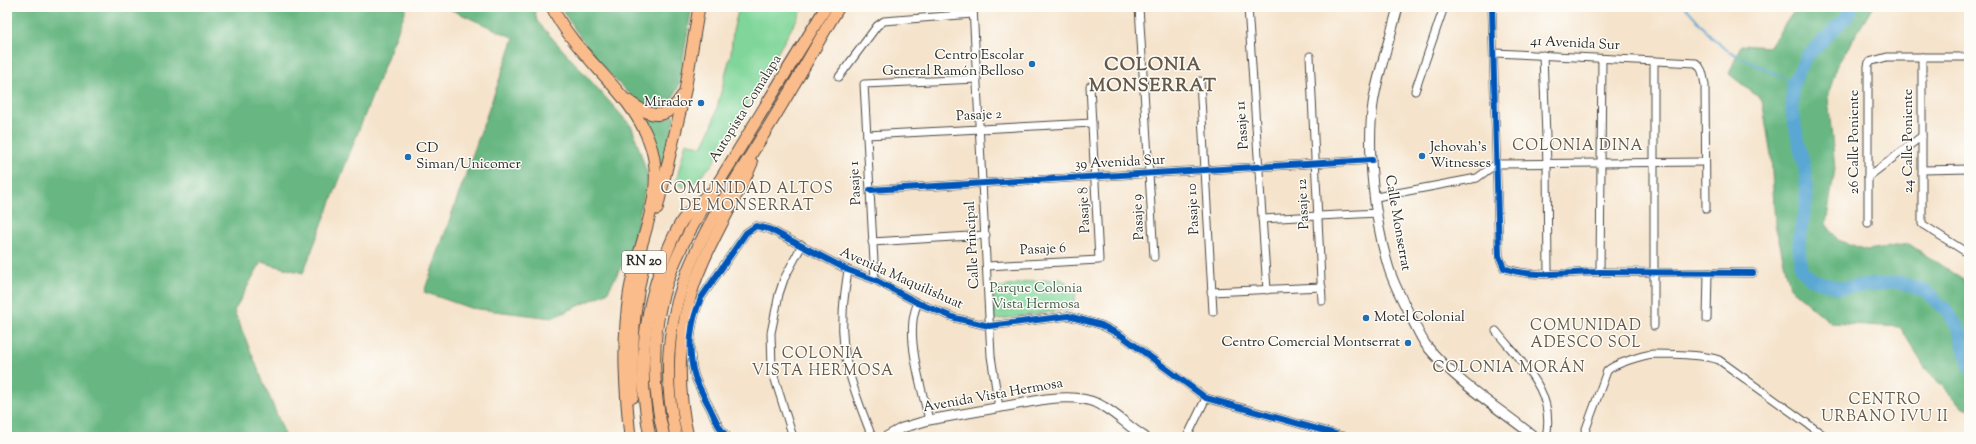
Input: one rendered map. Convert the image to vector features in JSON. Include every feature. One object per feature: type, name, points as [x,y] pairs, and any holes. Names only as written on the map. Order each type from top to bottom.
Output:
[{"type":"highway","name":"RN 20","points":[[552,7],[577,47],[621,95],[649,140],[656,174],[652,202],[632,279],[627,306],[624,372],[630,437]]},
{"type":"highway","name":"RN 20","points":[[637,437],[632,378],[632,347],[636,297],[685,91],[699,7]]},
{"type":"highway","name":"Autopista Comalapa","points":[[664,437],[655,387],[655,345],[663,297],[676,262],[688,234],[715,187],[826,7]]},
{"type":"highway","name":"Autopista Comalapa","points":[[676,437],[670,407],[668,371],[671,330],[681,286],[695,252],[723,198],[763,136],[839,7]]},
{"type":"highway","points":[[621,95],[641,110],[657,115],[672,109],[685,91]]},
{"type":"highway","points":[[688,437],[683,415],[681,378],[684,325],[688,305],[701,267],[745,180],[763,136]]},
{"type":"highway","points":[[650,437],[644,401],[643,378],[645,333],[650,301],[665,258],[682,220],[715,187]]},
{"type":"street","name":"Pasaje 9","points":[[1139,7],[1154,257]]},
{"type":"street","name":"Pasaje 11","points":[[1248,7],[1267,290]]},
{"type":"street","name":"Calle Monserrat","points":[[1398,7],[1377,81],[1373,106],[1372,160],[1378,213],[1391,274],[1425,344],[1457,378],[1534,437]]},
{"type":"street","points":[[1415,91],[1444,7]]},
{"type":"street","points":[[1492,7],[1495,53],[1499,256],[1504,268],[1513,272],[1548,274],[1600,272],[1753,273]]},
{"type":"street","points":[[839,77],[877,26],[884,22],[973,10]]},
{"type":"street","name":"Calle Principal","points":[[973,10],[986,235],[989,326],[992,365],[999,408]]},
{"type":"street","name":"41 Avenida Sur","points":[[1495,53],[1602,59],[1691,61],[1700,66],[1705,85],[1706,209]]},
{"type":"street","points":[[1543,55],[1547,164],[1548,274]]},
{"type":"street","name":"Pasaje 12","points":[[1310,56],[1322,301]]},
{"type":"street","name":"26 Calle Poniente","points":[[1868,222],[1869,62],[1887,57],[1922,57]]},
{"type":"street","points":[[1922,57],[1969,57]]},
{"type":"street","name":"24 Calle Poniente","points":[[1922,57],[1922,224],[1969,254]]},
{"type":"street","points":[[1600,272],[1602,59]]},
{"type":"street","points":[[1654,61],[1654,326]]},
{"type":"street","name":"Pasaje 1","points":[[875,280],[864,84],[977,79]]},
{"type":"street","name":"Pasaje 10","points":[[1200,81],[1213,312]]},
{"type":"street","name":"Pasaje 8","points":[[1090,86],[1099,260]]},
{"type":"street","name":"Pasaje 2","points":[[867,135],[1092,123]]},
{"type":"street","points":[[1868,177],[1922,136]]},
{"type":"street","name":"39 Avenida Sur","points":[[870,190],[1095,176],[1315,165],[1372,160]]},
{"type":"street","points":[[1376,197],[1477,178],[1496,164],[1706,162]]},
{"type":"street","points":[[1923,170],[1969,170]]},
{"type":"street","points":[[1262,219],[1378,213]]},
{"type":"street","name":"Avenida Maquilishuat","points":[[728,437],[716,422],[695,377],[691,336],[697,307],[706,290],[746,232],[756,226],[769,229],[848,270],[875,280],[918,303],[955,318],[989,326],[1068,316],[1085,319],[1101,325],[1122,336],[1206,398],[1346,437]]},
{"type":"street","points":[[872,242],[986,235]]},
{"type":"street","points":[[780,437],[793,436],[772,370],[771,333],[779,294],[784,279],[802,245]]},
{"type":"street","name":"Pasaje 6","points":[[987,266],[1099,260]]},
{"type":"street","points":[[848,270],[842,316],[845,359],[851,382],[872,437]]},
{"type":"street","points":[[1707,319],[1708,273]]},
{"type":"street","points":[[1211,292],[1322,287]]},
{"type":"street","points":[[918,303],[914,312],[912,323],[917,367],[929,420]]},
{"type":"street","points":[[1496,331],[1540,386],[1546,400],[1548,415],[1546,437]]},
{"type":"street","points":[[1583,437],[1605,374],[1609,369],[1653,354],[1707,357],[1719,360],[1826,437]]},
{"type":"street","name":"Avenida Vista Hermosa","points":[[886,437],[902,428],[929,420],[1046,399],[1074,397],[1101,405],[1134,435],[1145,437]]},
{"type":"street","points":[[1187,437],[1206,398]]},
{"type":"green space","points":[[7,7],[407,7],[303,273],[261,262],[234,311],[286,437],[7,437]]},
{"type":"green space","points":[[445,7],[534,7],[537,21],[632,127],[648,176],[632,247],[607,293],[552,318],[470,308],[424,292],[514,38]]},
{"type":"green space","points":[[560,7],[692,7],[678,88],[670,101],[662,107],[650,107],[636,99],[605,69],[577,33]]},
{"type":"green space","points":[[739,7],[804,7],[712,165],[691,186],[682,187],[676,182],[686,142],[702,147],[712,126],[731,53],[733,31]]},
{"type":"green space","points":[[1797,7],[1873,7],[1836,67],[1828,98],[1835,169],[1826,224],[1838,240],[1867,250],[1909,244],[1969,284],[1969,410],[1963,408],[1925,368],[1900,327],[1831,323],[1790,288],[1775,224],[1771,155],[1762,100],[1729,74],[1741,45],[1769,47]]},
{"type":"green space","points":[[675,115],[660,176],[642,117],[662,120]]},
{"type":"green space","name":"Parque Colonia Vista Hermosa","points":[[1061,279],[1077,290],[1071,311],[1065,310],[994,320],[994,289],[1031,281]]},
{"type":"waterway","points":[[1685,7],[1713,38],[1731,53],[1785,78],[1793,84]]},
{"type":"waterway","points":[[1852,7],[1849,14],[1806,57],[1793,84],[1792,112],[1806,175],[1806,205],[1800,232],[1799,247],[1801,269],[1811,279],[1840,288],[1900,282],[1927,292],[1947,311],[1959,329],[1969,367]]},
{"type":"cycle path","points":[[1492,7],[1499,256],[1504,268],[1539,274],[1601,272],[1753,273]]},
{"type":"cycle path","points":[[870,190],[1372,160]]},
{"type":"cycle path","points":[[728,437],[718,424],[695,377],[690,347],[692,327],[701,298],[746,233],[756,226],[769,229],[848,270],[875,280],[918,303],[955,318],[989,326],[1068,316],[1101,325],[1122,336],[1206,398],[1346,437]]},
{"type":"place","name":"Centro Escolar General Ramón Belloso","points":[[1032,64]]},
{"type":"place","name":"Mirador","points":[[701,103]]},
{"type":"place","name":"Jehovah's Witnesses","points":[[1422,156]]},
{"type":"place","name":"CD Siman/Unicomer","points":[[408,157]]},
{"type":"place","name":"Motel Colonial","points":[[1366,318]]},
{"type":"place","name":"Centro Comercial Montserrat","points":[[1408,343]]},
{"type":"district","name":"COLONIA MONSERRAT","points":[[1153,76]]},
{"type":"district","name":"COLONIA DINA","points":[[1578,146]]},
{"type":"district","name":"COMUNIDAD ALTOS DE MONSERRAT","points":[[747,198]]},
{"type":"district","name":"COMUNIDAD ADESCO SOL","points":[[1586,334]]},
{"type":"district","name":"COLONIA VISTA HERMOSA","points":[[823,362]]},
{"type":"district","name":"COLONIA MORÁN","points":[[1509,368]]},
{"type":"district","name":"CENTRO URBANO IVU II","points":[[1885,408]]}]
